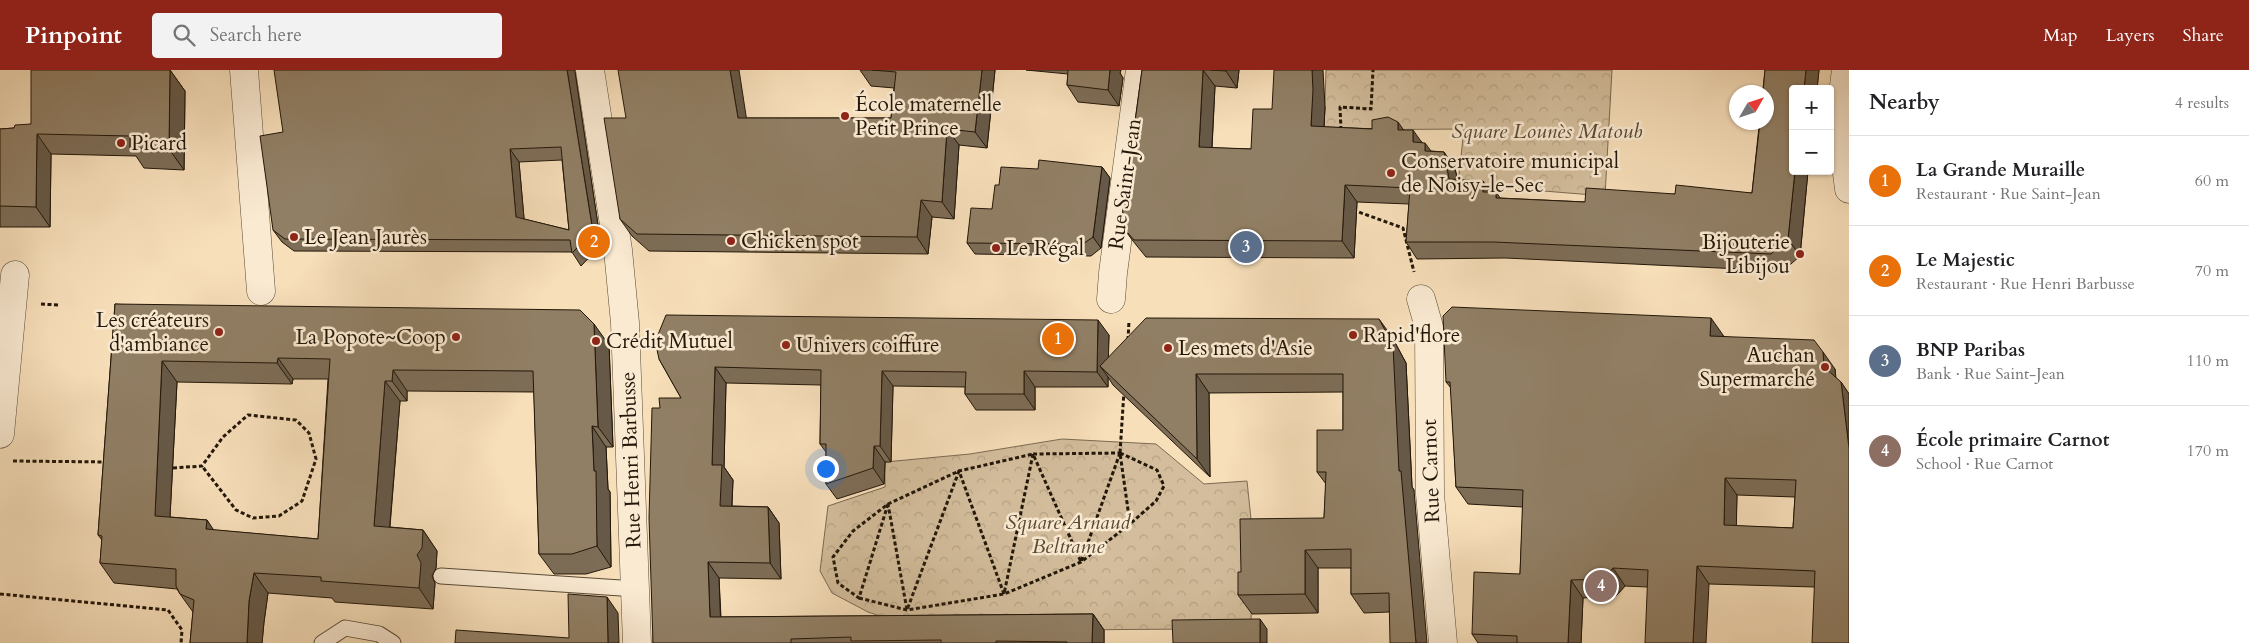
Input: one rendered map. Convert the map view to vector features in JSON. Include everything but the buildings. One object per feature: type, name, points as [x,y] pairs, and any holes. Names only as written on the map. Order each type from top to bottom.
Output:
[{"type":"street","points":[[244,70],[261,291]]},
{"type":"street","name":"Rue Henri Barbusse","points":[[590,70],[618,250],[625,323],[637,643]]},
{"type":"street","name":"Rue Saint-Jean","points":[[1111,299],[1140,70]]},
{"type":"street","points":[[1846,70],[1840,118],[1849,189]]},
{"type":"street","points":[[0,434],[15,276]]},
{"type":"street","name":"Rue Carnot","points":[[1421,299],[1429,327],[1430,494],[1443,643]]},
{"type":"lane","points":[[441,576],[636,589]]},
{"type":"lane","points":[[322,643],[345,628],[379,634],[393,643]]},
{"type":"path","points":[[1341,137],[1340,107],[1371,110],[1373,70]]},
{"type":"path","points":[[1352,210],[1402,228],[1421,299]]},
{"type":"path","points":[[1128,347],[1130,318]]},
{"type":"path","points":[[1125,386],[1120,453],[1130,524]]},
{"type":"path","points":[[248,416],[296,420],[309,433],[316,459],[302,501],[279,516],[253,518],[236,510],[202,466],[223,437],[248,416]]},
{"type":"path","points":[[1081,562],[1120,453]]},
{"type":"path","points":[[1120,453],[1157,470],[1164,486],[1156,501],[1081,562],[1004,594],[907,610],[859,598],[838,583],[833,557],[853,531],[888,504],[959,471],[1033,454],[1120,453]]},
{"type":"path","points":[[1033,454],[1081,562]]},
{"type":"path","points":[[1004,594],[1033,454]]},
{"type":"path","points":[[6,460],[110,462]]},
{"type":"path","points":[[173,468],[202,466]]},
{"type":"path","points":[[959,471],[1004,594]]},
{"type":"path","points":[[907,610],[959,471]]},
{"type":"path","points":[[859,598],[888,504]]},
{"type":"path","points":[[888,504],[907,610]]},
{"type":"path","points":[[0,594],[168,610],[182,630],[181,643]]},
{"type":"green space","name":"Square Lounès Matoub","points":[[1326,70],[1612,70],[1605,196],[1458,184],[1464,129],[1324,130]]},
{"type":"green space","name":"Square Arnaud Beltrame","points":[[1062,439],[1156,444],[1204,484],[1247,481],[1253,538],[1251,622],[1194,629],[925,631],[868,612],[832,593],[820,571],[828,506],[885,487],[885,462],[970,454]]},
{"type":"place","name":"École maternelle Petit Prince","points":[[845,116]]},
{"type":"place","name":"Picard","points":[[121,143]]},
{"type":"place","name":"Conservatoire municipal de Noisy-le-Sec","points":[[1391,173]]},
{"type":"place","name":"Le Jean Jaurès","points":[[294,237]]},
{"type":"place","name":"Chicken spot","points":[[731,241]]},
{"type":"place","name":"Le Majestic","points":[[594,242]]},
{"type":"place","name":"BNP Paribas","points":[[1246,247]]},
{"type":"place","name":"Le Régal","points":[[996,248]]},
{"type":"place","name":"Bijouterie Libijou","points":[[1800,254]]},
{"type":"place","name":"Les créateurs d'ambiance","points":[[219,332]]},
{"type":"place","name":"Rapid'flore","points":[[1353,335]]},
{"type":"place","name":"La Popote~Coop","points":[[456,337]]},
{"type":"place","name":"La Grande Muraille","points":[[1058,339]]},
{"type":"place","name":"Crédit Mutuel","points":[[596,341]]},
{"type":"place","name":"Univers coiffure","points":[[786,345]]},
{"type":"place","name":"Les mets d'Asie","points":[[1168,348]]},
{"type":"place","name":"Auchan Supermarché","points":[[1825,367]]},
{"type":"place","name":"École primaire Carnot","points":[[1601,586]]}]
